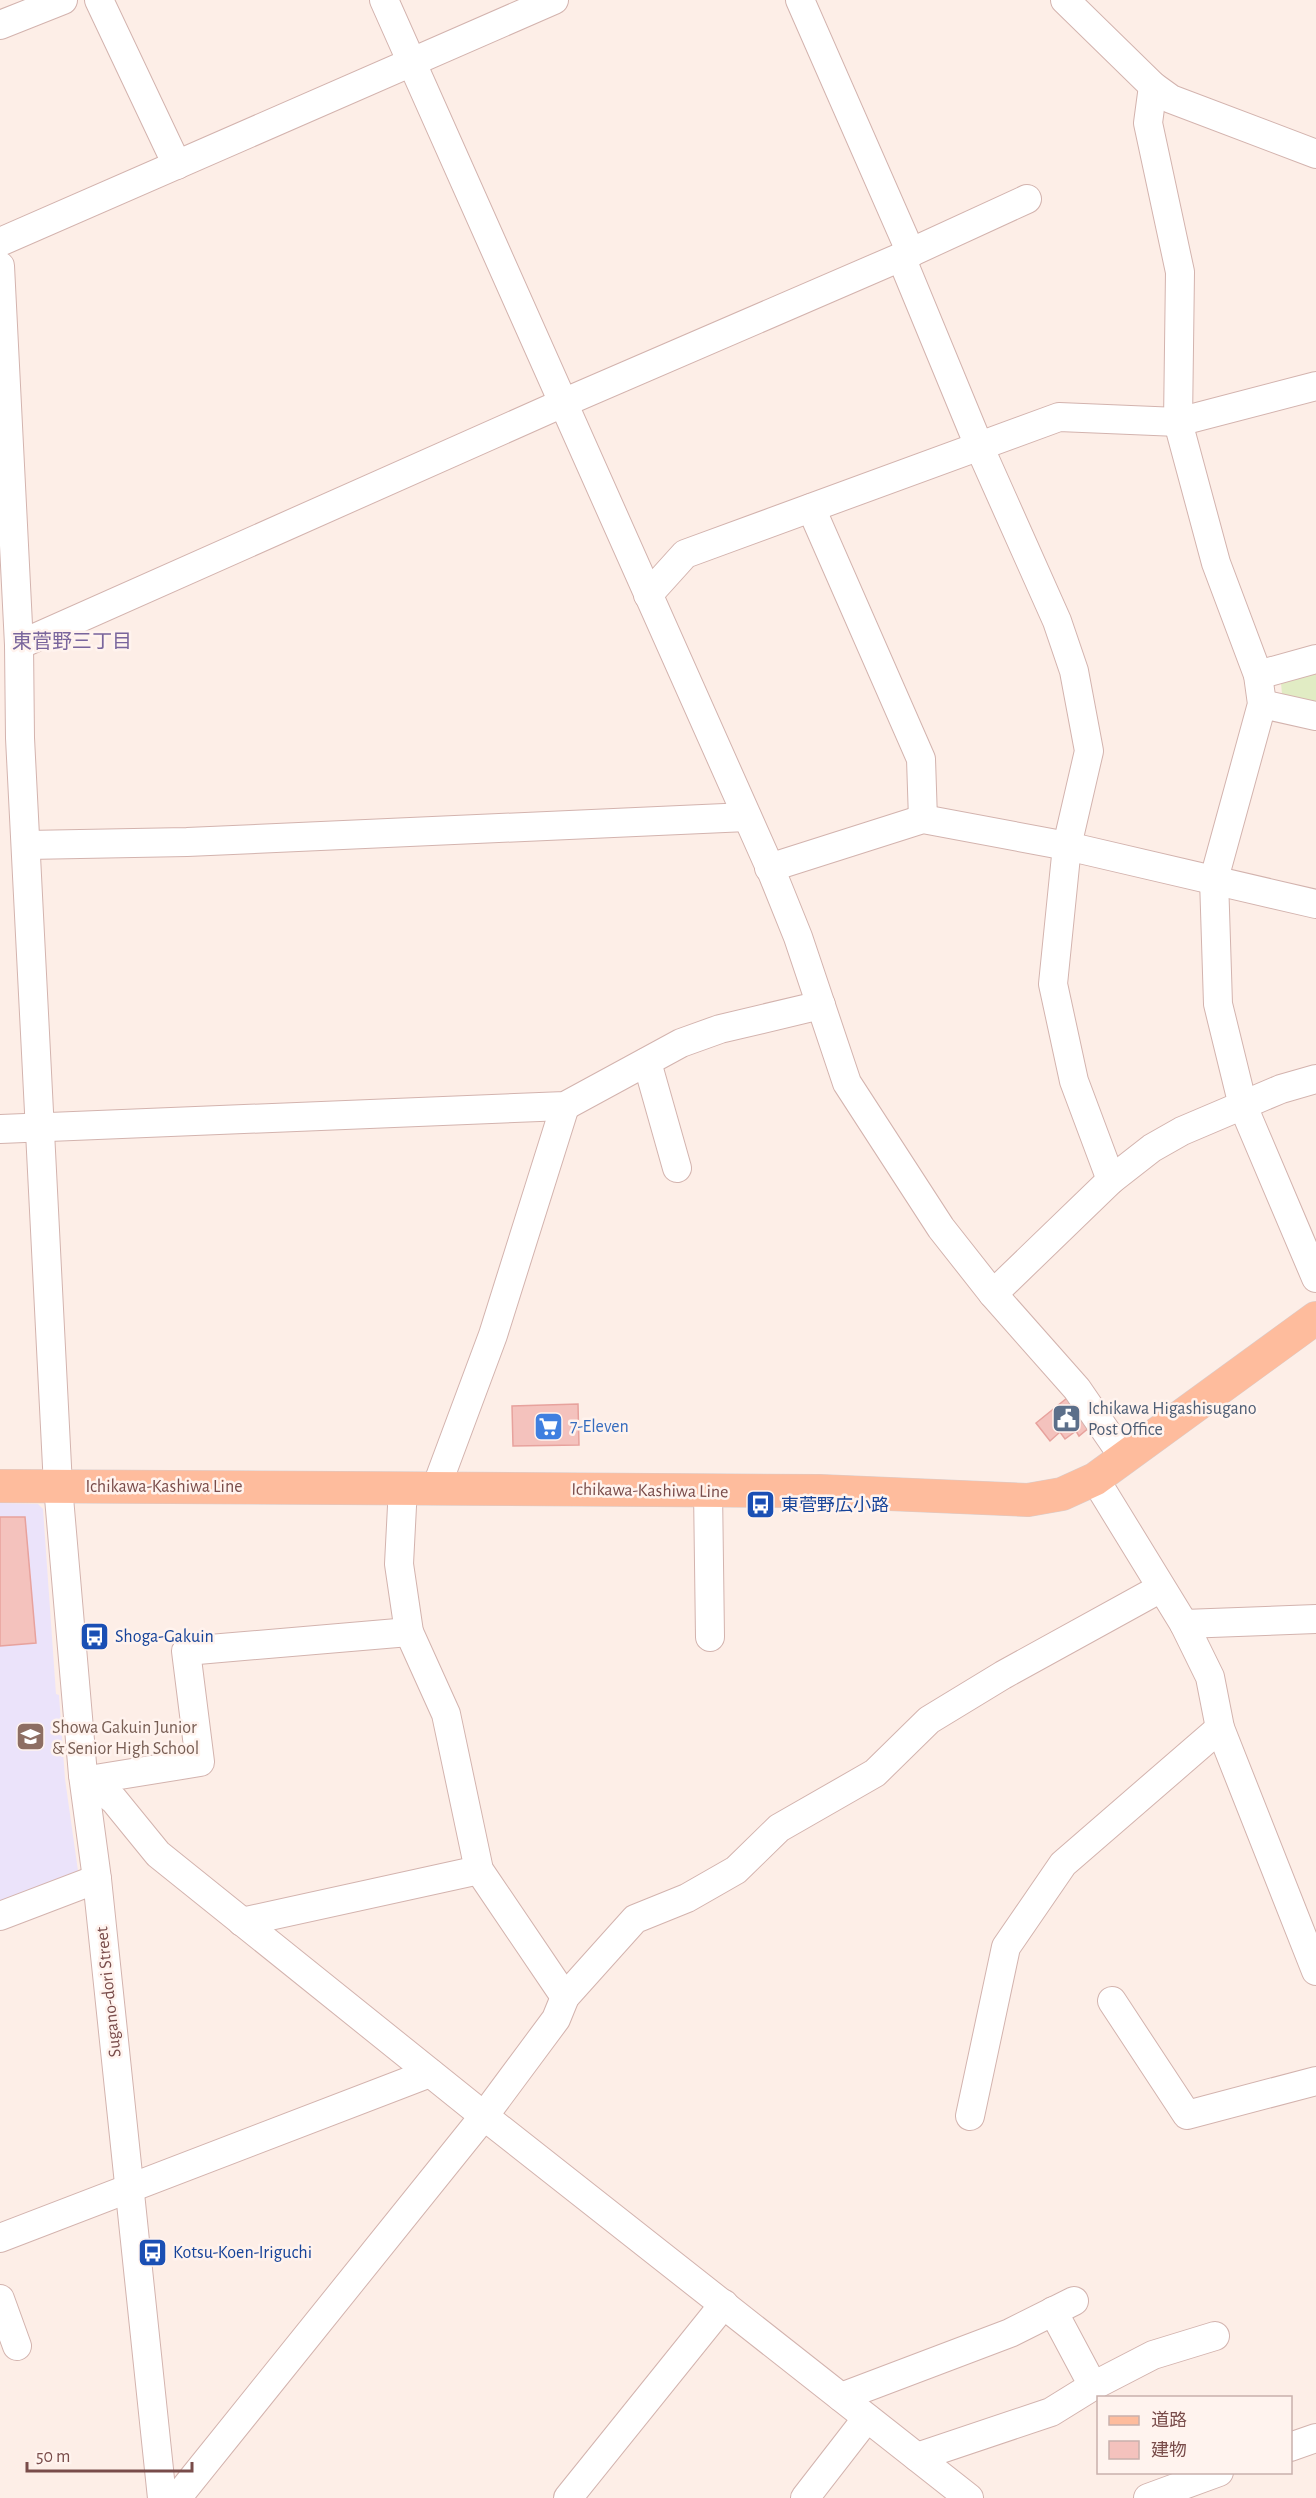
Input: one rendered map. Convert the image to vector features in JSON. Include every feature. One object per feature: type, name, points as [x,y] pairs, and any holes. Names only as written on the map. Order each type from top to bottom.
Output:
[{"type":"main road","name":"Ichikawa-Kashiwa Line","points":[[0,1486],[819,1491],[1028,1500],[1062,1494],[1095,1479],[1316,1318]]},
{"type":"street","points":[[0,25],[63,0]]},
{"type":"street","points":[[99,0],[177,165]]},
{"type":"street","points":[[384,0],[770,868],[798,937],[847,1083],[930,1213],[993,1294],[1077,1389],[1125,1459]]},
{"type":"street","points":[[0,242],[554,0]]},
{"type":"street","points":[[800,0],[906,255],[979,446],[1056,621],[1074,671],[1089,751],[1067,846],[1053,984],[1074,1081],[1111,1180]]},
{"type":"street","points":[[1065,0],[1153,86],[1171,99],[1316,154]]},
{"type":"street","points":[[1153,86],[1148,123],[1180,272],[1178,422],[1216,562],[1258,675],[1262,704],[1214,879],[1218,1004],[1243,1106],[1316,1278]]},
{"type":"street","points":[[19,645],[563,403],[906,255],[1027,199]]},
{"type":"street","name":"Sugano-dori Street","points":[[0,266],[2,383],[19,645],[11,759],[27,845],[58,1486],[128,2189],[165,2498]]},
{"type":"street","points":[[648,595],[685,554],[1059,417],[1178,422],[1316,386]]},
{"type":"street","points":[[811,508],[921,759],[923,819]]},
{"type":"street","points":[[1258,675],[1316,659]]},
{"type":"street","points":[[1262,704],[1316,716]]},
{"type":"street","points":[[27,845],[210,842],[747,817]]},
{"type":"street","points":[[770,868],[923,819],[1067,846],[1316,904]]},
{"type":"street","points":[[0,1129],[565,1106],[681,1044],[720,1029],[821,1005]]},
{"type":"street","points":[[647,1062],[677,1168]]},
{"type":"street","points":[[993,1294],[1111,1180],[1152,1148],[1182,1131],[1281,1089],[1316,1079]]},
{"type":"street","points":[[436,1488],[493,1335],[565,1106]]},
{"type":"street","points":[[1095,1479],[1184,1624],[1210,1677],[1220,1728],[1316,1971]]},
{"type":"street","points":[[403,1487],[399,1564],[410,1632],[446,1714],[479,1870],[565,1998]]},
{"type":"street","points":[[708,1490],[710,1637]]},
{"type":"street","points":[[165,2498],[484,2116],[556,2019],[565,1998],[635,1919],[687,1898],[736,1870],[779,1828],[875,1773],[929,1720],[1003,1675],[1161,1588]]},
{"type":"street","points":[[1184,1624],[1316,1619]]},
{"type":"street","points":[[86,1778],[200,1762],[186,1650],[410,1632]]},
{"type":"street","points":[[970,2116],[1006,1947],[1063,1864],[1220,1728]]},
{"type":"street","points":[[86,1778],[114,1800],[158,1854],[484,2116],[917,2457],[958,2495]]},
{"type":"street","points":[[242,1922],[479,1870]]},
{"type":"street","points":[[0,1917],[96,1879]]},
{"type":"street","points":[[1112,2001],[1187,2115],[1316,2081]]},
{"type":"street","points":[[0,2238],[430,2073]]},
{"type":"street","points":[[0,2299],[16,2346]]},
{"type":"street","points":[[568,2498],[724,2304]]},
{"type":"street","points":[[841,2397],[1010,2333],[1064,2306],[1093,2386]]},
{"type":"street","points":[[917,2457],[1051,2412],[1093,2386],[1152,2355],[1215,2336]]},
{"type":"street","points":[[805,2498],[867,2418]]},
{"type":"street","points":[[1292,2446],[1316,2438]]},
{"type":"street","points":[[1148,2498],[1214,2474]]},
{"type":"shaded area","name":"Showa Gakuin Junior & Senior High School","points":[[0,1503],[38,1504],[43,1509],[56,1694],[59,1695],[65,1779],[79,1878],[0,1908]]},
{"type":"green space","points":[[1316,669],[1316,709],[1282,694],[1281,683]]},
{"type":"building","points":[[1067,1398],[1090,1427],[1079,1436],[1076,1431],[1065,1439],[1060,1432],[1050,1441],[1036,1423]]},
{"type":"building","points":[[578,1404],[579,1445],[513,1446],[512,1406]]},
{"type":"building","points":[[0,1517],[25,1517],[36,1643],[0,1646]]},
{"type":"place","name":"Ichikawa Higashisugano Post Office","points":[[1067,1418]]},
{"type":"place","name":"7-Eleven","points":[[549,1426]]},
{"type":"place","name":"東菅野広小路","points":[[760,1505]]},
{"type":"place","name":"Shoga-Gakuin","points":[[94,1636]]},
{"type":"place","name":"Showa Gakuin Junior & Senior High School","points":[[31,1737]]},
{"type":"place","name":"Kotsu-Koen-Iriguchi","points":[[152,2252]]},
{"type":"district","name":"東菅野三丁目","points":[[72,641]]}]
